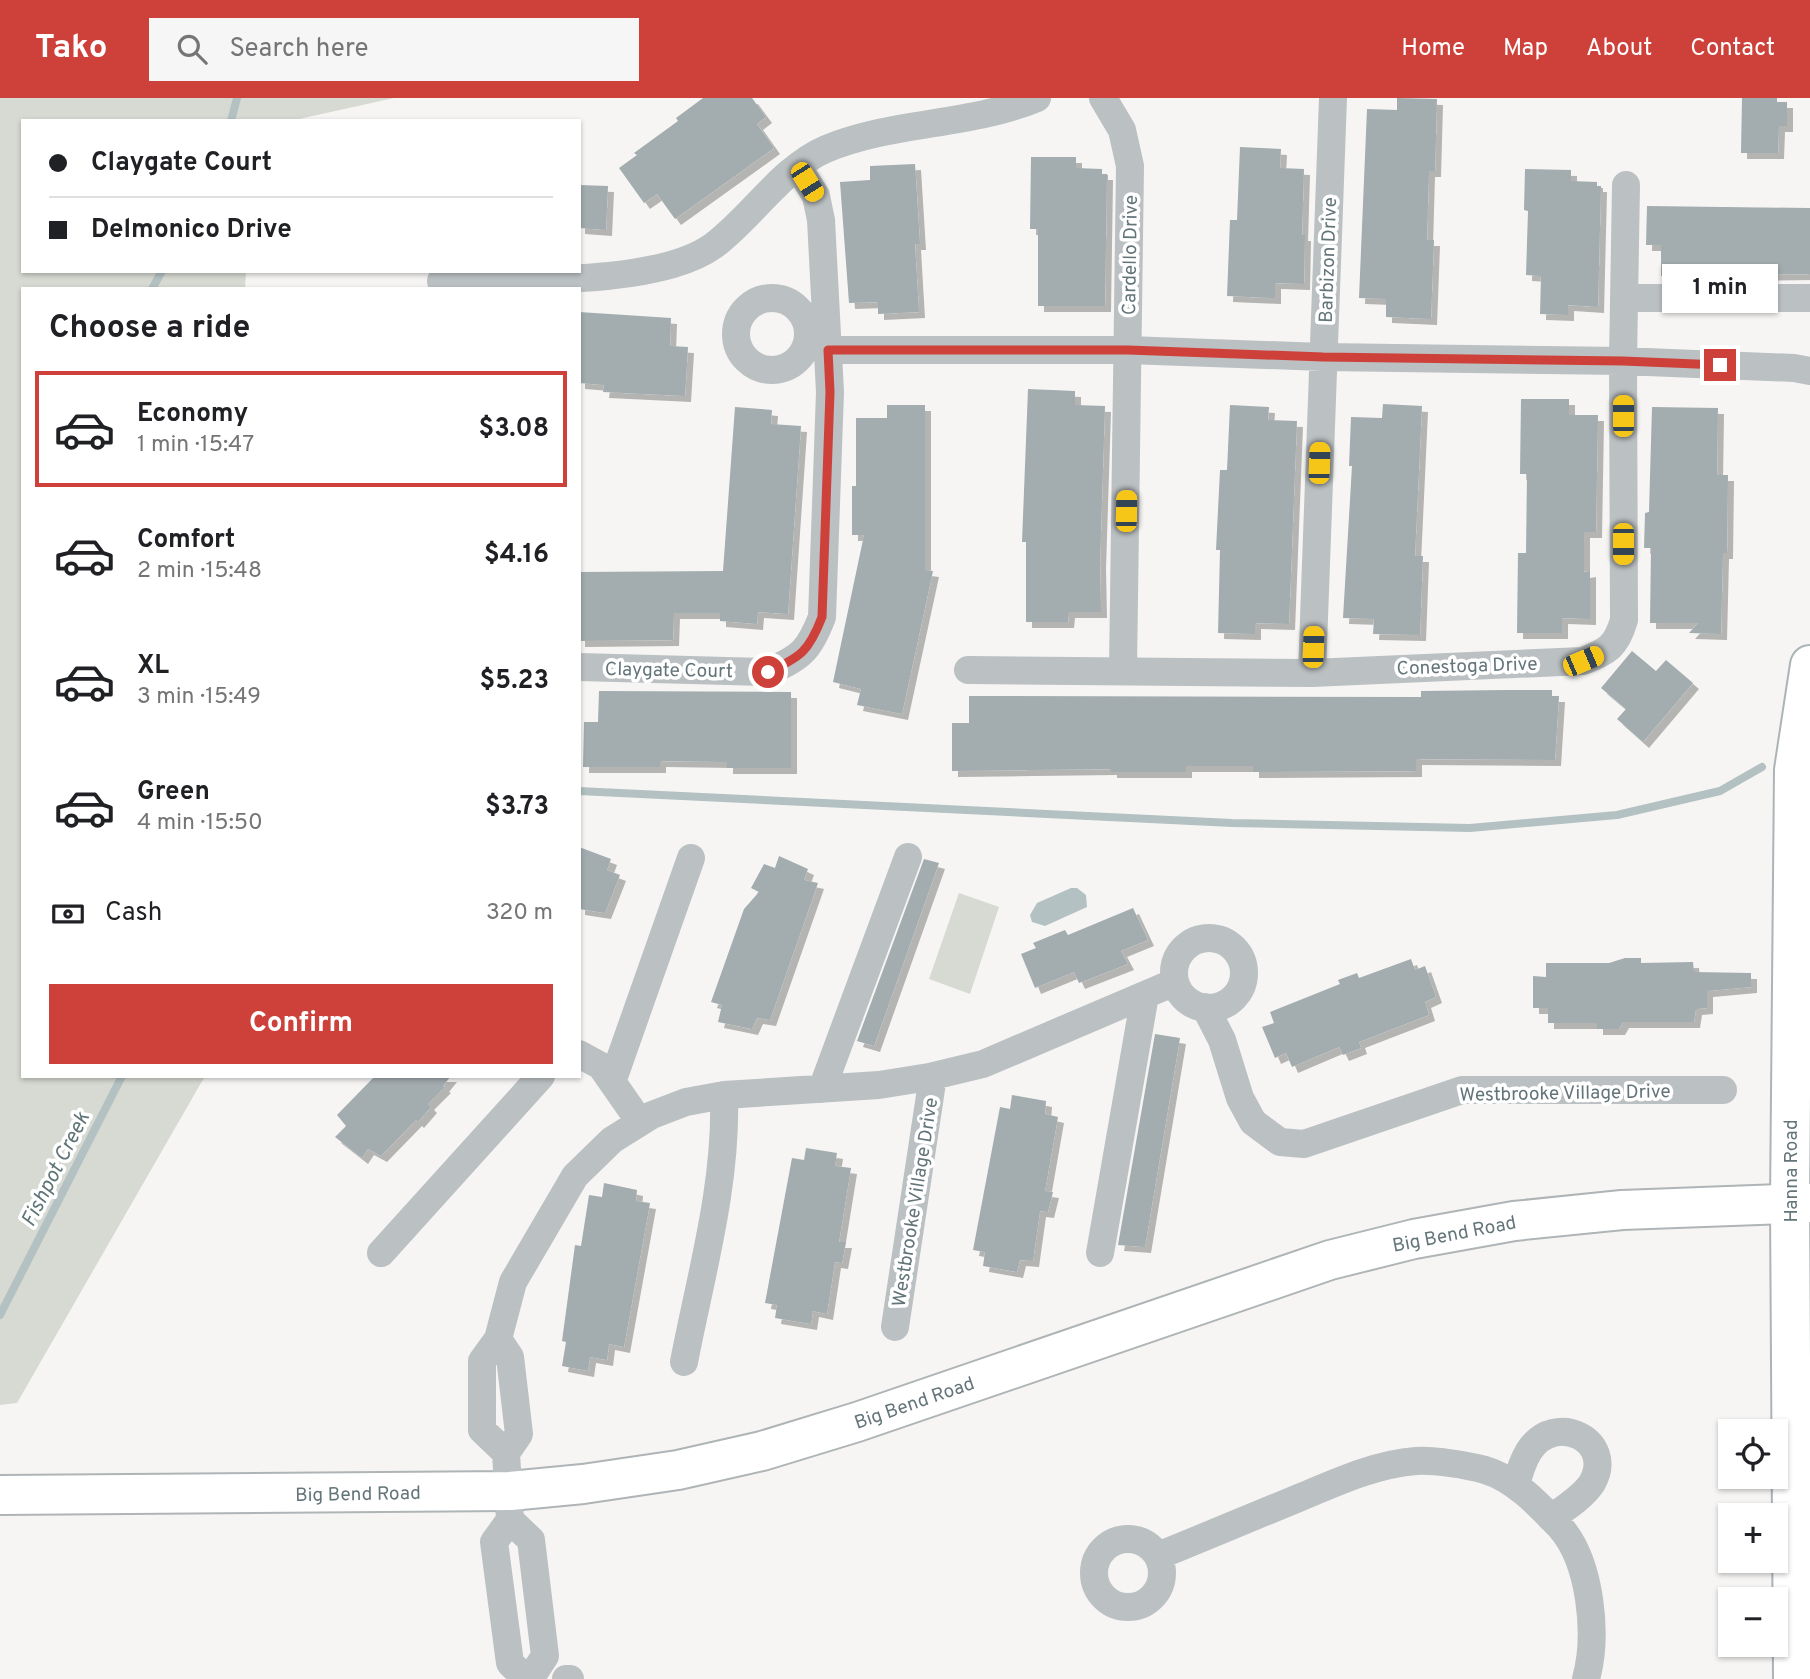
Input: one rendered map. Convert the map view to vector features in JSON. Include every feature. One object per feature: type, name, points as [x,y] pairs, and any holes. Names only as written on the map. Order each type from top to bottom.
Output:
[{"type":"main road","name":"Hanna Road","points":[[1793,1679],[1791,1332],[1800,1203],[1802,770],[1810,665]]},
{"type":"main road","name":"Big Bend Road","points":[[0,1496],[510,1506],[583,1484],[678,1470],[762,1451],[857,1422],[1330,1260],[1414,1239],[1514,1221],[1622,1210],[1800,1203]]},
{"type":"main road","points":[[1791,1332],[1810,1291]]},
{"type":"street","points":[[441,280],[608,276],[649,270],[712,247],[798,167],[823,150],[859,137],[1009,110],[1037,98]]},
{"type":"street","name":"Cardello Drive","points":[[1103,98],[1122,130],[1130,166],[1124,670]]},
{"type":"street","name":"Barbizon Drive","points":[[1312,673],[1333,98]]},
{"type":"street","name":"Claygate Court","points":[[581,667],[768,672],[793,661],[812,643],[822,617],[830,392],[818,346],[821,220],[816,196],[798,167]]},
{"type":"street","name":"Conestoga Drive","points":[[968,670],[1312,673],[1583,661],[1603,653],[1618,638],[1624,620],[1623,298],[1626,185]]},
{"type":"street","points":[[1623,298],[1810,298]]},
{"type":"street","points":[[818,346],[1623,361],[1794,368],[1810,371]]},
{"type":"street","points":[[822,1089],[908,857]]},
{"type":"street","points":[[612,1082],[691,858]]},
{"type":"street","points":[[1175,982],[1177,959],[1192,942],[1214,938],[1233,948],[1244,967],[1240,989],[1233,999],[1223,1005],[1205,1007]]},
{"type":"street","name":"Westbrooke Village Drive","points":[[510,1506],[506,1453],[519,1434],[510,1357],[498,1339],[513,1282],[575,1176],[612,1139],[652,1115],[686,1102],[724,1095],[879,1085],[933,1076],[983,1063],[1175,982],[1188,1002],[1205,1007],[1222,1040],[1240,1098],[1253,1122],[1280,1142],[1304,1144],[1462,1090],[1723,1090]]},
{"type":"street","points":[[1100,1252],[1145,995]]},
{"type":"street","points":[[581,1055],[601,1066],[640,1122]]},
{"type":"street","name":"Westbrooke Village Drive","points":[[895,1327],[933,1076]]},
{"type":"street","points":[[381,1253],[539,1078]]},
{"type":"street","points":[[684,1362],[720,1174],[725,1136],[724,1095]]},
{"type":"street","points":[[1516,1486],[1522,1464],[1538,1440],[1548,1434],[1572,1432],[1592,1446],[1597,1470],[1591,1483],[1580,1496],[1551,1518]]},
{"type":"street","points":[[1158,1556],[1348,1478],[1382,1467],[1418,1461],[1486,1470],[1516,1486],[1569,1538],[1584,1580],[1593,1634],[1586,1679]]},
{"type":"street","points":[[510,1506],[531,1540],[545,1656],[528,1679]]},
{"type":"shaded area","points":[[0,98],[394,98],[299,119],[21,119],[21,273],[246,273],[245,287],[21,287],[21,1078],[204,1078],[17,1403],[0,1405]]},
{"type":"shaded area","points":[[1071,888],[1077,888],[1086,895],[1087,907],[1045,926],[1032,922],[1030,915],[1037,903]]},
{"type":"shaded area","points":[[959,893],[999,907],[970,994],[929,979]]},
{"type":"building","points":[[703,98],[752,98],[766,117],[757,124],[774,148],[675,219],[657,194],[644,203],[619,168]]},
{"type":"building","points":[[1397,98],[1437,99],[1435,171],[1429,171],[1427,240],[1434,240],[1431,319],[1386,317],[1386,299],[1359,298],[1367,109],[1397,110]]},
{"type":"building","points":[[1742,98],[1777,98],[1777,102],[1787,102],[1787,126],[1779,126],[1778,153],[1741,153]]},
{"type":"building","points":[[1240,147],[1281,149],[1280,168],[1304,169],[1304,284],[1275,283],[1275,298],[1227,296],[1230,220],[1237,220]]},
{"type":"building","points":[[1031,157],[1076,157],[1076,168],[1102,169],[1102,174],[1107,174],[1105,306],[1038,306],[1038,229],[1030,229]]},
{"type":"building","points":[[915,164],[920,244],[915,244],[919,312],[878,314],[878,302],[849,303],[840,182],[870,180],[870,166]]},
{"type":"building","points":[[1525,169],[1571,170],[1571,181],[1597,182],[1597,186],[1601,186],[1598,307],[1568,305],[1568,315],[1540,314],[1541,276],[1526,275],[1528,211],[1524,210]]},
{"type":"building","points":[[581,185],[608,186],[606,230],[581,228]]},
{"type":"building","points":[[1647,206],[1810,208],[1810,274],[1661,276],[1661,245],[1646,245]]},
{"type":"building","points":[[581,312],[671,318],[670,346],[688,347],[685,396],[603,392],[604,385],[581,383]]},
{"type":"building","points":[[1028,389],[1075,391],[1075,405],[1105,406],[1101,612],[1069,612],[1068,622],[1026,622],[1026,542],[1022,542]]},
{"type":"building","points":[[1521,399],[1569,399],[1569,415],[1598,415],[1596,532],[1584,532],[1584,572],[1590,571],[1590,619],[1562,618],[1562,633],[1517,633],[1518,553],[1526,553],[1527,474],[1520,474]]},
{"type":"building","points":[[1383,404],[1422,406],[1415,556],[1423,556],[1420,635],[1373,634],[1374,619],[1343,618],[1352,466],[1349,466],[1351,417],[1382,418]]},
{"type":"building","points":[[887,405],[925,405],[925,570],[933,571],[902,714],[857,705],[861,689],[833,682],[864,535],[852,535],[852,486],[856,486],[856,418],[887,418]]},
{"type":"building","points":[[1230,405],[1269,407],[1268,420],[1297,421],[1289,624],[1255,623],[1255,634],[1218,633],[1220,550],[1216,550],[1220,470],[1227,470]]},
{"type":"building","points":[[735,407],[772,410],[771,424],[801,426],[788,614],[758,612],[757,624],[720,621],[720,613],[674,613],[673,640],[581,641],[581,572],[723,571]]},
{"type":"building","points":[[1652,407],[1718,408],[1717,475],[1728,475],[1727,553],[1723,553],[1721,634],[1689,633],[1698,623],[1650,623],[1651,548],[1644,548],[1645,513],[1649,512]]},
{"type":"building","points":[[1632,651],[1656,671],[1666,660],[1693,683],[1643,742],[1617,719],[1626,709],[1601,688]]},
{"type":"building","points":[[1552,690],[1552,696],[1559,696],[1555,760],[1416,759],[1416,771],[1253,772],[1253,766],[1186,766],[1186,772],[1111,772],[1111,769],[952,771],[952,723],[969,723],[969,696],[1421,697],[1421,691]]},
{"type":"building","points":[[599,691],[791,692],[791,768],[727,768],[727,762],[660,761],[660,767],[583,767],[584,722],[598,722]]},
{"type":"building","points":[[581,848],[611,859],[607,870],[620,875],[605,913],[581,909]]},
{"type":"building","points":[[779,856],[808,869],[804,880],[818,883],[770,1020],[757,1018],[752,1029],[718,1022],[722,1005],[711,1002],[744,909],[759,892],[751,888],[764,864],[775,868]]},
{"type":"building","points":[[924,859],[939,863],[874,1046],[857,1041]]},
{"type":"building","points":[[1133,908],[1148,940],[1121,951],[1128,964],[1079,983],[1074,972],[1035,988],[1021,954],[1036,948],[1033,943],[1065,930],[1068,935]]},
{"type":"building","points":[[1625,958],[1641,958],[1641,963],[1693,962],[1694,972],[1751,973],[1751,987],[1707,991],[1707,1008],[1696,1009],[1694,1022],[1623,1022],[1619,1029],[1597,1029],[1597,1023],[1548,1023],[1548,1008],[1533,1008],[1533,976],[1546,977],[1546,963],[1609,963]]},
{"type":"building","points":[[1411,959],[1415,970],[1425,966],[1436,997],[1425,1002],[1429,1015],[1359,1042],[1361,1048],[1343,1055],[1339,1047],[1292,1067],[1286,1053],[1275,1058],[1262,1027],[1274,1023],[1270,1012],[1340,984],[1338,980],[1357,973],[1359,978]]},
{"type":"building","points":[[1155,1034],[1180,1038],[1145,1247],[1118,1245]]},
{"type":"building","points":[[373,1078],[449,1078],[443,1086],[445,1087],[428,1104],[431,1107],[418,1122],[416,1120],[381,1156],[368,1149],[362,1158],[335,1137],[346,1126],[337,1115]]},
{"type":"building","points":[[1012,1095],[1046,1101],[1045,1114],[1058,1117],[1045,1191],[1053,1192],[1048,1212],[1040,1211],[1033,1261],[1020,1260],[1017,1272],[983,1266],[985,1252],[973,1250],[1000,1107],[1010,1109]]},
{"type":"building","points":[[806,1148],[837,1153],[835,1166],[851,1168],[839,1242],[846,1242],[842,1263],[835,1262],[827,1314],[813,1311],[811,1324],[775,1318],[777,1305],[765,1303],[792,1158],[804,1160]]},
{"type":"building","points":[[604,1183],[637,1190],[636,1201],[650,1203],[624,1347],[609,1344],[607,1360],[590,1357],[588,1371],[562,1366],[566,1342],[562,1341],[575,1245],[581,1246],[589,1195],[602,1197]]},
{"type":"waterway","name":"Fishpot Creek","points":[[232,119],[237,98]]},
{"type":"waterway","name":"Fishpot Creek","points":[[153,287],[161,273]]},
{"type":"waterway","points":[[581,791],[1232,823],[1470,828],[1617,815],[1720,791],[1762,767]]},
{"type":"waterway","name":"Fishpot Creek","points":[[0,1315],[121,1078]]},
{"type":"route","points":[[768,672],[793,661],[812,643],[822,617],[830,392],[828,350],[1128,350],[1720,365]]}]
